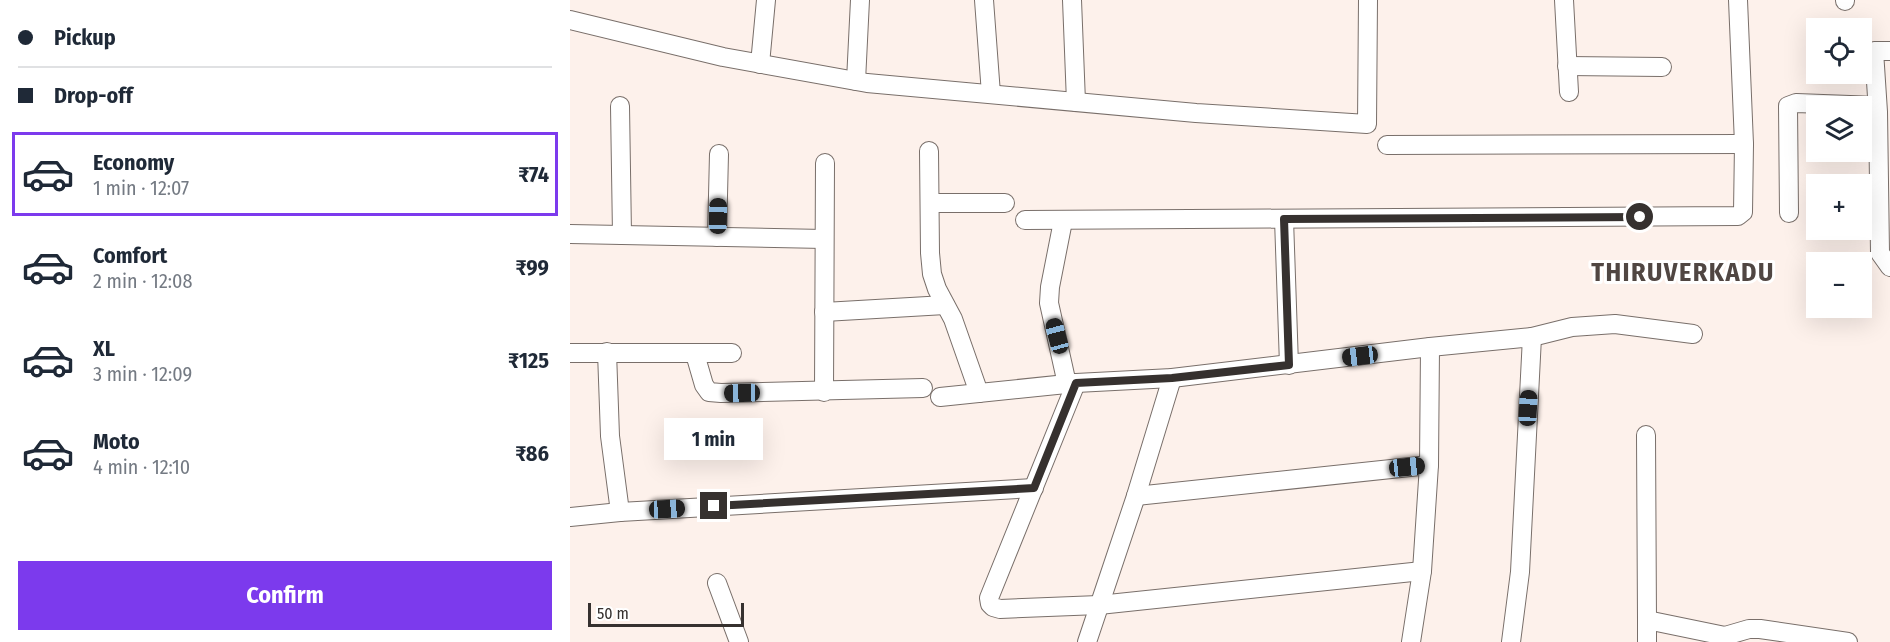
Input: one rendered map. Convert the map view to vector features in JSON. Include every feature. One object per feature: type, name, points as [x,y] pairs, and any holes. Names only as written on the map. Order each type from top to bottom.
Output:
[{"type":"street","points":[[760,64],[766,0]]},
{"type":"street","points":[[856,81],[860,0]]},
{"type":"street","points":[[984,0],[992,94]]},
{"type":"street","points":[[1072,0],[1076,102]]},
{"type":"street","points":[[570,20],[723,57],[856,81],[1196,113],[1367,124],[1368,0]]},
{"type":"street","points":[[1564,0],[1569,92]]},
{"type":"street","points":[[1025,220],[1738,216],[1743,212],[1744,144],[1738,0]]},
{"type":"street","points":[[1890,51],[1874,51],[1881,253],[1890,267]]},
{"type":"street","points":[[1568,66],[1662,67]]},
{"type":"street","points":[[1789,213],[1788,106],[1796,103],[1877,106]]},
{"type":"street","points":[[620,106],[622,235]]},
{"type":"street","points":[[1387,145],[1744,144]]},
{"type":"street","points":[[929,151],[932,274],[937,289],[953,319],[979,393]]},
{"type":"street","points":[[717,237],[719,154]]},
{"type":"street","points":[[824,392],[825,162]]},
{"type":"street","points":[[930,203],[1005,203]]},
{"type":"street","points":[[1284,219],[1289,365]]},
{"type":"street","points":[[1063,220],[1051,277],[1049,303],[1072,384],[1034,488],[989,598],[993,607],[1000,609],[1099,605],[1422,571]]},
{"type":"street","points":[[570,234],[824,239]]},
{"type":"street","points":[[824,312],[945,305]]},
{"type":"street","points":[[940,397],[1072,384],[1172,378],[1430,347],[1532,338],[1572,327],[1616,324],[1693,334]]},
{"type":"street","points":[[1511,642],[1520,572],[1532,338]]},
{"type":"street","points":[[1411,642],[1422,571],[1429,465],[1430,347]]},
{"type":"street","points":[[607,352],[610,436],[620,512]]},
{"type":"street","points":[[570,353],[732,353]]},
{"type":"street","points":[[695,354],[704,385],[709,392],[824,392],[923,388]]},
{"type":"street","points":[[1087,642],[1136,496],[1172,378]]},
{"type":"street","points":[[1646,435],[1647,642]]},
{"type":"street","points":[[1136,496],[1429,465]]},
{"type":"street","points":[[570,517],[620,512],[1034,488]]},
{"type":"street","points":[[717,583],[739,642]]},
{"type":"street","points":[[1647,620],[1724,639],[1749,629],[1760,629],[1846,642]]},
{"type":"district","name":"THIRUVERKADU","points":[[1683,272]]},
{"type":"route","points":[[714,506],[1034,488],[1076,383],[1172,378],[1289,365],[1284,219],[1640,217]]}]
